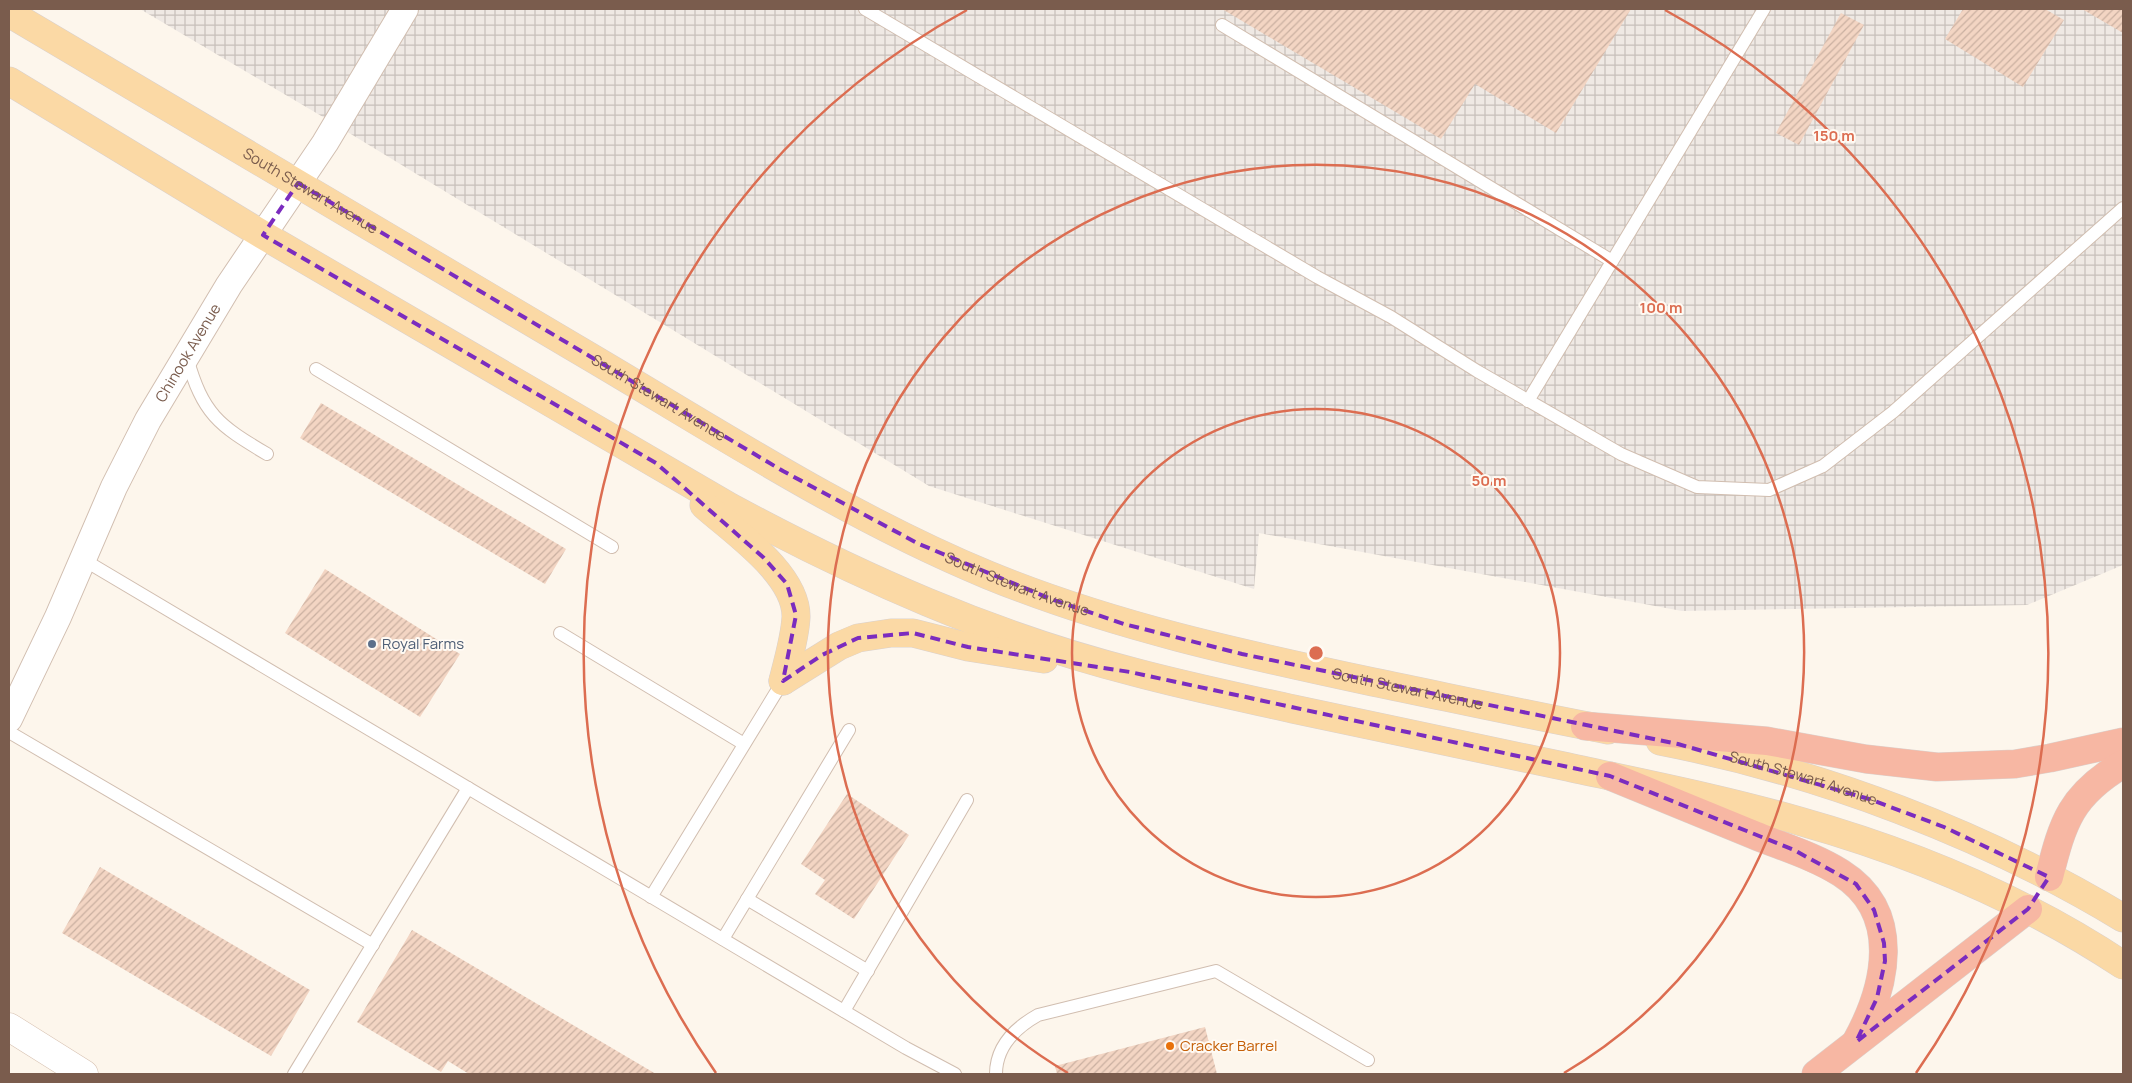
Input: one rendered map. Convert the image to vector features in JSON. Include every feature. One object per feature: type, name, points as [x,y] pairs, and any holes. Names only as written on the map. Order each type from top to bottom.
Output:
[{"type":"highway","points":[[1585,726],[1767,741],[1866,759],[1937,767],[2015,764],[2123,742]]},
{"type":"highway","points":[[2049,877],[2065,821],[2074,806],[2085,792],[2099,780],[2123,764]]},
{"type":"highway","points":[[1610,776],[1794,850],[1841,873],[1856,884],[1874,910],[1884,943],[1884,961],[1877,998],[1856,1042]]},
{"type":"highway","points":[[1816,1074],[2028,910]]},
{"type":"main road","name":"South Stewart Avenue","points":[[9,13],[783,471],[919,544],[986,574],[1051,600],[1124,624],[1178,639],[1678,744],[1802,777],[1869,799],[1944,828],[2049,877],[2123,918]]},
{"type":"main road","points":[[9,81],[263,235],[656,463],[793,541],[887,586],[971,620],[1047,647],[1130,672],[1209,691],[1745,806],[1857,838],[1939,870],[2028,910],[2123,965]]},
{"type":"main road","points":[[656,463],[776,569],[787,584],[794,600],[796,615],[783,681]]},
{"type":"main road","points":[[783,681],[839,646],[858,638],[890,633],[913,633],[968,647],[1130,672]]},
{"type":"main road","points":[[2028,910],[2049,877]]},
{"type":"street","name":"Chinook Avenue","points":[[9,720],[84,560],[114,487],[130,454],[229,284],[326,144],[404,9]]},
{"type":"street","points":[[9,1027],[84,1074]]},
{"type":"lane","points":[[866,9],[1317,278],[1391,317],[1528,401],[1621,454],[1697,487],[1769,490],[1823,466],[1893,412],[2123,208]]},
{"type":"lane","points":[[1528,401],[1764,9]]},
{"type":"lane","points":[[1222,25],[1612,261]]},
{"type":"lane","points":[[186,357],[199,394],[217,420],[228,430],[267,454]]},
{"type":"lane","points":[[316,369],[612,547]]},
{"type":"lane","points":[[84,560],[942,1069],[955,1074]]},
{"type":"lane","points":[[560,633],[744,744]]},
{"type":"lane","points":[[651,897],[783,681]]},
{"type":"lane","points":[[724,939],[849,730]]},
{"type":"lane","points":[[9,732],[373,944]]},
{"type":"lane","points":[[294,1074],[468,788]]},
{"type":"lane","points":[[844,1011],[967,800]]},
{"type":"lane","points":[[747,899],[868,971]]},
{"type":"lane","points":[[994,1074],[997,1060],[1006,1041],[1016,1029],[1038,1015],[1216,971],[1368,1060]]},
{"type":"highlighted area","points":[[298,183],[783,471],[919,544],[1051,599],[1124,624],[1242,654],[1678,744],[1869,799],[1944,827],[2049,877],[2028,909],[1856,1042],[1877,998],[1885,961],[1884,943],[1874,910],[1856,884],[1794,850],[1610,776],[1130,672],[968,647],[913,633],[858,638],[822,655],[783,681],[796,615],[787,584],[764,558],[656,463],[263,235]]},
{"type":"shaded area","points":[[140,9],[2123,9],[2123,565],[2027,605],[1682,611],[1259,533],[1254,589],[929,486],[318,114]]},
{"type":"building","points":[[1222,9],[1631,9],[1556,133],[1475,84],[1441,139]]},
{"type":"building","points":[[1963,9],[2045,9],[2064,20],[2023,87],[1945,39]]},
{"type":"building","points":[[2082,9],[2123,9],[2123,33]]},
{"type":"building","points":[[1841,13],[1864,25],[1799,145],[1776,133]]},
{"type":"building","points":[[321,403],[566,549],[545,584],[300,438]]},
{"type":"building","name":"Royal Farms","points":[[325,569],[460,654],[420,717],[285,633]]},
{"type":"building","points":[[847,794],[909,835],[854,919],[815,894],[825,880],[801,864]]},
{"type":"building","points":[[100,867],[310,990],[271,1056],[62,933]]},
{"type":"building","points":[[412,930],[656,1074],[469,1074],[448,1061],[441,1072],[357,1022]]},
{"type":"building","name":"Cracker Barrel","points":[[1205,1027],[1217,1074],[1057,1074],[1055,1066]]},
{"type":"place","name":"Royal Farms","points":[[372,644]]},
{"type":"place","name":"Cracker Barrel","points":[[1170,1046]]}]
